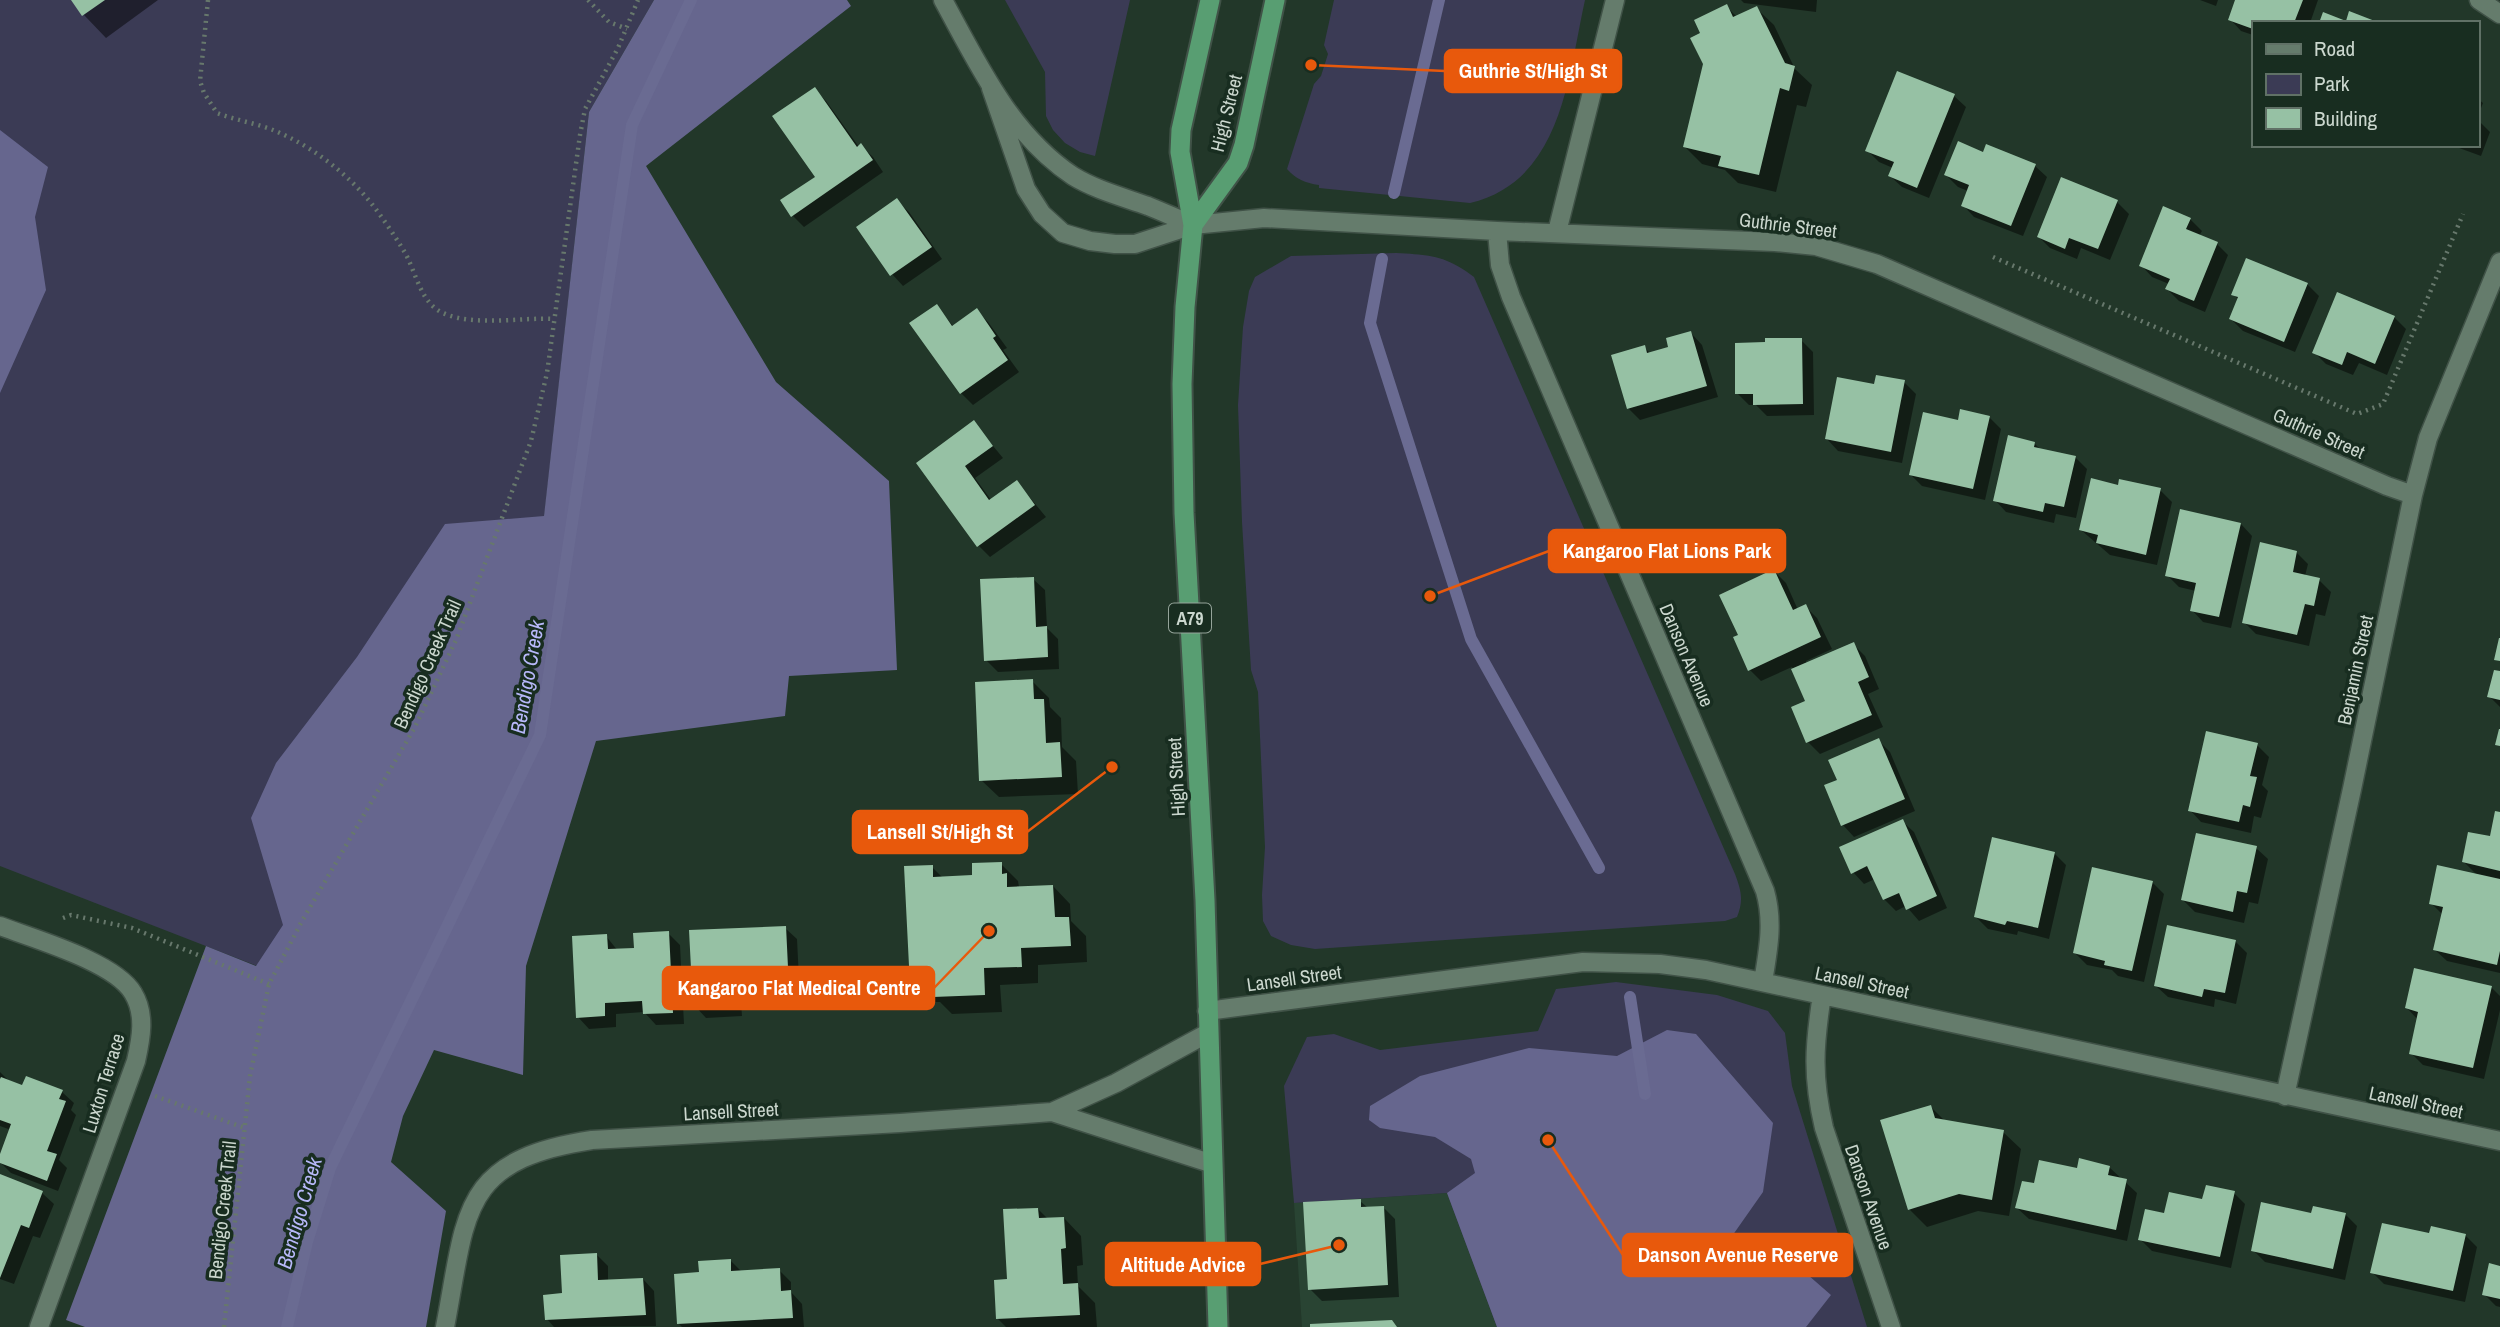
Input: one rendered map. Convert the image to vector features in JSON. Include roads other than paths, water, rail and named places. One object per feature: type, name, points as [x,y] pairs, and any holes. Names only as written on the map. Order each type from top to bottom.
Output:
[{"type":"highway","name":"High Street","points":[[1210,0],[1180,141],[1180,152],[1193,225],[1185,307],[1183,461],[1205,900],[1219,1327]]},
{"type":"highway","name":"High Street","points":[[1193,225],[1238,163],[1275,0]]},
{"type":"street","points":[[943,0],[991,88],[1024,132],[1047,155],[1096,188],[1193,225]]},
{"type":"street","points":[[1557,232],[1615,0]]},
{"type":"street","points":[[2479,0],[2500,14]]},
{"type":"street","name":"Guthrie Street","points":[[991,88],[1026,189],[1042,214],[1063,233],[1090,241],[1135,244],[1193,225],[1264,218],[1816,246],[1877,264],[2413,495]]},
{"type":"street","name":"Danson Avenue","points":[[1497,231],[1500,265],[1507,287],[1765,891],[1770,909],[1770,932],[1763,982]]},
{"type":"street","name":"Benjamin Street","points":[[2285,1096],[2413,495],[2428,438],[2500,262]]},
{"type":"street","name":"Luxton Terrace","points":[[0,926],[98,964],[118,977],[133,992],[140,1010],[141,1035],[136,1062],[39,1327]]},
{"type":"street","name":"Lansell Street","points":[[1207,1011],[1583,962],[1660,964],[1763,982],[2500,1142]]},
{"type":"street","name":"Danson Avenue","points":[[1822,995],[1814,1048],[1816,1095],[1824,1128],[1891,1327]]},
{"type":"street","name":"Lansell Street","points":[[445,1327],[464,1228],[478,1195],[501,1169],[514,1161],[546,1149],[592,1140],[1052,1112],[1116,1083],[1208,1033]]},
{"type":"street","name":"Lansell Street","points":[[1052,1112],[1213,1164]]},
{"type":"waterway","name":"Bendigo Creek","points":[[287,1327],[307,1242],[330,1168],[540,735],[632,125],[691,0]]},
{"type":"waterway","points":[[1394,193],[1439,0]]},
{"type":"waterway","points":[[1382,259],[1370,323],[1471,639],[1599,868]]},
{"type":"waterway","points":[[1630,997],[1645,1094]]},
{"type":"place","name":"Guthrie St/High St","points":[[1311,65]]},
{"type":"place","name":"Kangaroo Flat Lions Park","points":[[1430,596]]},
{"type":"place","name":"Lansell St/High St","points":[[1112,767]]},
{"type":"place","name":"Kangaroo Flat Medical Centre","points":[[989,931]]},
{"type":"place","name":"Danson Avenue Reserve","points":[[1548,1140]]},
{"type":"place","name":"Altitude Advice","points":[[1339,1245]]}]
